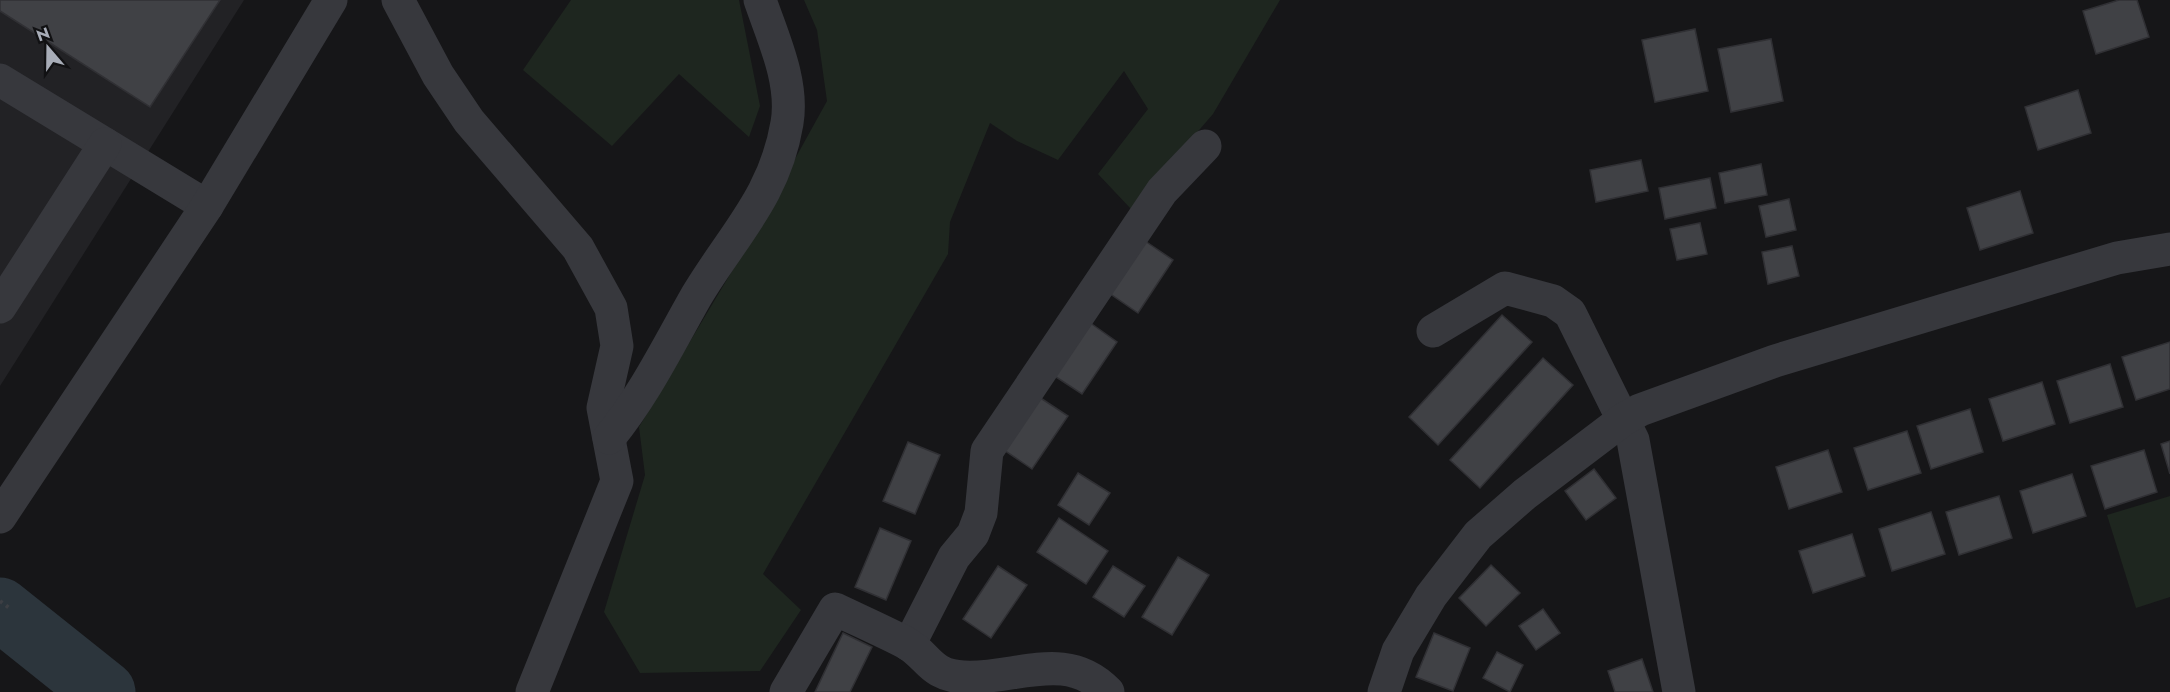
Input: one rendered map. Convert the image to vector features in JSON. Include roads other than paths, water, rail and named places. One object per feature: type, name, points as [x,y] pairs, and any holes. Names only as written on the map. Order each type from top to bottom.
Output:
[{"type":"street","points":[[0,517],[207,206],[331,0]]},
{"type":"street","points":[[398,0],[438,75],[469,121],[578,248],[611,308],[617,346],[603,408],[617,481],[532,692]]},
{"type":"street","points":[[609,438],[633,409],[699,293],[748,222],[776,170],[788,122],[786,79],[760,0]]},
{"type":"street","points":[[0,80],[207,206]]},
{"type":"street","points":[[0,307],[105,144]]},
{"type":"street","points":[[909,645],[954,557],[973,534],[981,513],[987,452],[1162,191],[1205,146]]},
{"type":"street","points":[[1384,692],[1398,651],[1425,605],[1478,535],[1525,494],[1623,419],[1640,410],[1775,361],[2117,258],[2170,249]]},
{"type":"street","points":[[1433,332],[1505,288],[1553,302],[1570,313],[1633,440],[1679,692]]},
{"type":"street","points":[[786,692],[835,609],[909,645],[933,669],[963,678],[1069,668],[1096,678],[1108,692]]},
{"type":"waterway","points":[[0,609],[104,692]]}]
